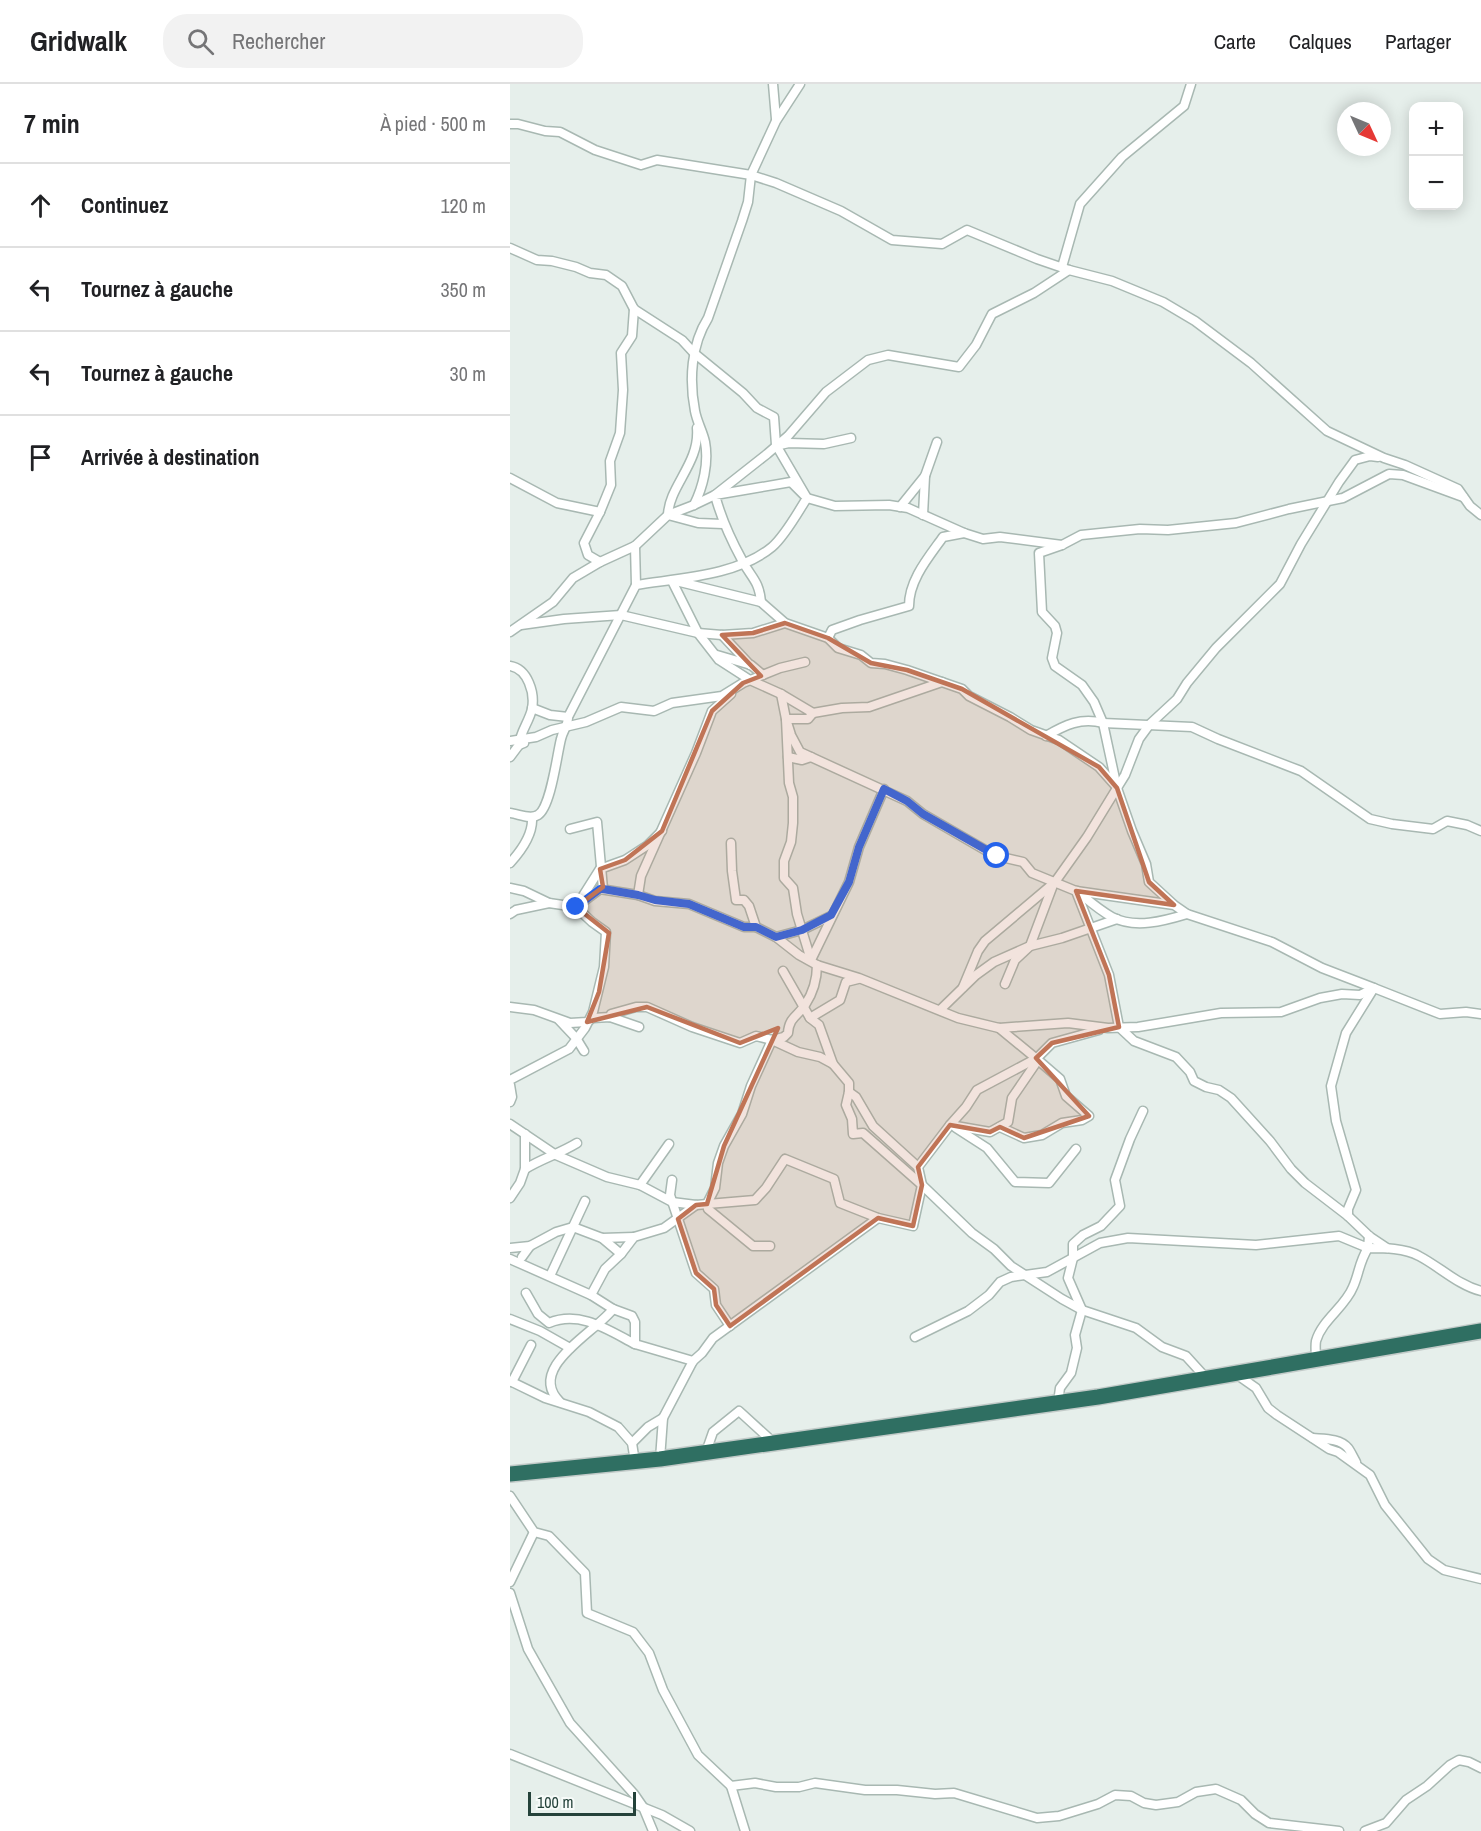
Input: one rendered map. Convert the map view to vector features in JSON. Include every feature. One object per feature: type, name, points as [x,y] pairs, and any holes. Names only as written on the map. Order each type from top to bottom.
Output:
[{"type":"highway","points":[[510,1474],[660,1459],[1058,1402],[1481,1331]]},
{"type":"street","points":[[773,84],[776,121]]},
{"type":"street","points":[[668,515],[668,505],[688,469],[698,440],[692,379],[694,353],[739,232],[748,202],[751,175],[776,121],[800,84]]},
{"type":"street","points":[[510,632],[553,602],[573,578],[600,562],[635,546],[668,515],[715,495],[788,436],[826,392],[868,360],[888,355],[959,367],[975,345],[992,314],[1034,293],[1066,268],[1080,204],[1122,157],[1184,106],[1191,84]]},
{"type":"street","points":[[510,124],[518,123],[545,131],[560,132],[595,150],[641,165],[657,160],[751,175],[776,183],[841,211],[892,240],[942,244],[967,230],[1066,268],[1138,291],[1163,302],[1195,321],[1251,363],[1327,431],[1458,489],[1470,506],[1481,515]]},
{"type":"street","points":[[510,248],[537,260],[552,261],[590,273],[606,275],[622,286],[634,309],[682,340],[757,408],[774,417],[776,445],[807,498]]},
{"type":"street","points":[[600,562],[588,555],[584,543],[600,512],[610,485],[610,461],[620,434],[623,390],[621,353],[632,336],[634,309]]},
{"type":"street","points":[[694,505],[700,494],[706,467],[705,442],[695,412]]},
{"type":"street","points":[[776,445],[824,444],[850,438]]},
{"type":"street","points":[[923,515],[925,476],[937,442]]},
{"type":"street","points":[[1005,984],[1015,960],[1030,946],[1055,882],[1087,837],[1125,775],[1139,739],[1150,724],[1177,699],[1216,648],[1280,584],[1300,544],[1355,460],[1370,456],[1384,458]]},
{"type":"street","points":[[1464,497],[1404,475],[1389,474],[1343,498],[1236,523],[1081,535],[1039,554],[1042,612],[1055,626],[1057,633],[1052,658],[1055,666],[1082,685],[1094,702],[1103,723],[1117,788],[1146,864],[1149,882],[1187,914],[1272,942],[1322,968],[1440,1014],[1466,1012],[1481,1014]]},
{"type":"street","points":[[900,507],[925,476]]},
{"type":"street","points":[[510,478],[557,503],[600,512]]},
{"type":"street","points":[[715,495],[791,482],[807,498],[835,506],[889,505],[908,508],[983,539],[1000,537],[1062,545]]},
{"type":"street","points":[[715,495],[723,524],[744,564],[760,587],[761,602]]},
{"type":"street","points":[[636,585],[672,580],[744,564],[773,546],[807,498]]},
{"type":"street","points":[[668,515],[711,525],[723,524]]},
{"type":"street","points":[[828,638],[832,630],[909,606],[909,594],[922,567],[943,537],[964,533]]},
{"type":"street","points":[[510,813],[532,818],[541,814],[544,808],[554,776],[561,736],[636,585],[635,546]]},
{"type":"street","points":[[672,580],[761,602],[785,623],[828,638],[838,648],[861,655],[871,663],[885,664],[962,689],[969,696],[1031,730],[1059,740],[1099,767],[1117,788]]},
{"type":"street","points":[[672,580],[698,633],[719,660],[750,680],[781,694],[813,713]]},
{"type":"street","points":[[521,626],[564,619],[621,615],[698,633],[722,634],[753,633],[785,623]]},
{"type":"street","points":[[722,634],[763,675]]},
{"type":"street","points":[[714,654],[751,665]]},
{"type":"street","points":[[532,708],[568,721],[597,719],[621,707],[654,711],[672,703],[722,696],[750,680],[780,668],[805,662]]},
{"type":"street","points":[[510,666],[523,673],[530,684],[532,708],[510,757]]},
{"type":"street","points":[[786,719],[808,719],[813,713],[842,708],[869,707],[943,682]]},
{"type":"street","points":[[638,895],[641,876],[712,711],[735,689]]},
{"type":"street","points":[[781,694],[791,735],[800,752],[907,801],[923,814],[987,851],[997,856],[1023,862],[1032,873],[1076,891],[1110,916],[1124,922],[1154,922],[1187,914]]},
{"type":"street","points":[[772,1040],[784,1037],[788,1033],[797,1012],[804,1007],[815,984],[814,962],[797,914],[793,888],[784,878],[784,861],[791,842],[793,823],[786,719]]},
{"type":"street","points":[[1046,736],[1068,723],[1090,720],[1103,723],[1192,727],[1301,771],[1371,819],[1433,829],[1448,821],[1481,831]]},
{"type":"street","points":[[516,741],[536,737],[568,721]]},
{"type":"street","points":[[788,758],[801,760],[811,757]]},
{"type":"street","points":[[814,962],[831,915],[849,882],[859,847],[884,789]]},
{"type":"street","points":[[510,863],[518,855],[533,828],[532,818]]},
{"type":"street","points":[[570,830],[597,822],[603,889]]},
{"type":"street","points":[[576,907],[600,869],[625,860],[648,845],[662,831]]},
{"type":"street","points":[[731,843],[736,900],[744,900],[749,906],[756,927]]},
{"type":"street","points":[[963,987],[978,951],[985,941],[1055,882]]},
{"type":"street","points":[[510,888],[525,891],[549,903],[576,907],[606,932],[604,967],[599,992],[588,1022]]},
{"type":"street","points":[[576,907],[600,889],[689,904],[744,927],[756,927],[814,962],[958,1018],[999,1028],[1068,1023],[1108,1028]]},
{"type":"street","points":[[1076,891],[1174,905]]},
{"type":"street","points":[[1076,891],[1109,975],[1119,1027],[1134,1041],[1176,1057],[1190,1072],[1194,1081],[1219,1090],[1232,1098],[1305,1184],[1348,1215],[1369,1236],[1387,1248]]},
{"type":"street","points":[[510,914],[516,910],[549,903]]},
{"type":"street","points":[[776,937],[802,930],[831,915]]},
{"type":"street","points":[[940,1010],[963,987],[994,962],[1030,946],[1117,919]]},
{"type":"street","points":[[783,971],[810,1018],[819,1025],[833,1064],[849,1083],[846,1105],[852,1119],[854,1134],[864,1133],[1011,1266],[1082,1310],[1136,1328],[1162,1347],[1186,1356],[1206,1378]]},
{"type":"street","points":[[810,1018],[840,1000],[846,982],[859,978]]},
{"type":"street","points":[[950,1125],[990,1132],[1008,1122],[1012,1098],[1038,1059],[1052,1043],[1078,1034],[1108,1028],[1138,1027],[1240,1012],[1281,1012],[1320,998],[1342,994],[1360,995],[1374,988]]},
{"type":"street","points":[[1348,1215],[1348,1209],[1356,1190],[1336,1121],[1331,1086],[1346,1033],[1374,988]]},
{"type":"street","points":[[510,1007],[527,1008],[570,1023],[588,1022]]},
{"type":"street","points":[[610,1017],[611,1014],[647,1007],[740,1043],[756,1036],[772,1040],[798,1052],[820,1057],[833,1064]]},
{"type":"street","points":[[510,1080],[569,1049],[593,1018],[610,1017],[639,1027]]},
{"type":"street","points":[[557,1018],[576,1038],[584,1051],[569,1049]]},
{"type":"street","points":[[999,1028],[1060,1079],[1066,1096],[1089,1116],[1082,1120],[1062,1123],[1042,1135],[1024,1138],[1000,1127]]},
{"type":"street","points":[[770,1246],[753,1245],[708,1209],[707,1204],[715,1188],[718,1163],[724,1146],[742,1114],[751,1086],[772,1040]]},
{"type":"street","points":[[918,1167],[950,1125],[960,1105],[976,1090],[1038,1059]]},
{"type":"street","points":[[510,1085],[512,1097],[510,1102]]},
{"type":"street","points":[[510,1124],[556,1155],[607,1177],[640,1185],[672,1202],[696,1205],[755,1200],[785,1159],[834,1179],[840,1203],[878,1218],[913,1226],[922,1185],[918,1167],[873,1126],[856,1097],[849,1092]]},
{"type":"street","points":[[1058,1402],[1060,1388],[1071,1373],[1077,1348],[1075,1335],[1082,1310],[1068,1278],[1073,1258],[1073,1244],[1083,1235],[1101,1226],[1120,1206],[1115,1180],[1143,1111]]},
{"type":"street","points":[[950,1125],[987,1148],[1015,1182],[1049,1184],[1076,1149]]},
{"type":"street","points":[[510,1198],[520,1183],[525,1169],[525,1134]]},
{"type":"street","points":[[525,1169],[544,1157],[556,1155],[577,1143]]},
{"type":"street","points":[[640,1185],[669,1144]]},
{"type":"street","points":[[672,1180],[670,1195],[696,1273],[714,1289],[716,1305],[730,1326]]},
{"type":"street","points":[[550,1276],[585,1201]]},
{"type":"street","points":[[602,1238],[634,1237],[664,1228],[696,1205]]},
{"type":"street","points":[[660,1459],[663,1418],[693,1361],[713,1338],[878,1218]]},
{"type":"street","points":[[523,1261],[514,1248],[530,1246],[555,1232],[573,1227],[602,1238],[621,1254]]},
{"type":"street","points":[[915,1337],[968,1311],[989,1295],[1000,1282],[1011,1277],[1047,1272],[1100,1243],[1128,1238],[1256,1245],[1339,1236],[1368,1248],[1387,1248],[1417,1254],[1448,1275],[1481,1291]]},
{"type":"street","points":[[1316,1359],[1316,1341],[1353,1287],[1360,1261],[1368,1248],[1369,1236]]},
{"type":"street","points":[[591,1295],[605,1269],[634,1237]]},
{"type":"street","points":[[523,1261],[530,1246]]},
{"type":"street","points":[[510,1259],[523,1261],[591,1295],[613,1309],[632,1316],[635,1322],[635,1344]]},
{"type":"street","points":[[526,1293],[538,1314],[549,1323],[560,1318],[568,1318],[597,1324],[635,1344],[693,1361]]},
{"type":"street","points":[[563,1404],[553,1394],[550,1382],[559,1359],[605,1319],[613,1309]]},
{"type":"street","points":[[510,1319],[540,1331],[570,1348]]},
{"type":"street","points":[[531,1345],[511,1381],[534,1393],[589,1412],[618,1426],[632,1443],[635,1462]]},
{"type":"street","points":[[1236,1373],[1256,1388],[1276,1415],[1370,1475],[1384,1505],[1428,1559],[1444,1570],[1481,1579]]},
{"type":"street","points":[[706,1452],[713,1432],[739,1411],[772,1442]]},
{"type":"street","points":[[632,1443],[648,1426],[663,1418]]},
{"type":"street","points":[[510,1496],[534,1532],[549,1536],[585,1573],[587,1613],[633,1632],[649,1653],[663,1690],[698,1755],[731,1786],[745,1831]]},
{"type":"street","points":[[510,1582],[534,1532]]},
{"type":"street","points":[[510,1593],[528,1649],[565,1715],[634,1794],[643,1807],[653,1831]]},
{"type":"street","points":[[510,1754],[662,1815],[690,1831]]},
{"type":"street","points":[[1365,1831],[1386,1823],[1406,1800],[1459,1760],[1481,1768]]},
{"type":"street","points":[[731,1786],[755,1783],[776,1787],[799,1787],[815,1783],[865,1790],[954,1793],[1038,1818],[1059,1816],[1098,1804],[1115,1796],[1131,1796],[1144,1803],[1156,1805],[1178,1802],[1196,1792],[1216,1789],[1241,1800],[1255,1815],[1269,1823],[1339,1831]]},
{"type":"highlighted area","points":[[785,623],[828,638],[871,663],[907,670],[962,689],[1099,767],[1117,788],[1149,882],[1174,905],[1076,891],[1109,975],[1119,1027],[1052,1043],[1036,1058],[1089,1116],[1024,1138],[1000,1127],[990,1132],[950,1125],[918,1167],[922,1185],[913,1226],[878,1218],[730,1326],[716,1305],[714,1289],[696,1273],[678,1219],[696,1205],[707,1204],[724,1146],[778,1028],[740,1043],[647,1007],[587,1022],[599,992],[609,933],[576,907],[603,887],[600,869],[625,860],[662,831],[712,711],[743,683],[761,676],[722,635],[753,633]]},
{"type":"route","points":[[576,907],[603,889],[655,900],[689,904],[744,927],[756,927],[776,937],[802,930],[831,915],[849,882],[859,847],[884,789],[907,801],[939,824],[997,856]]}]
